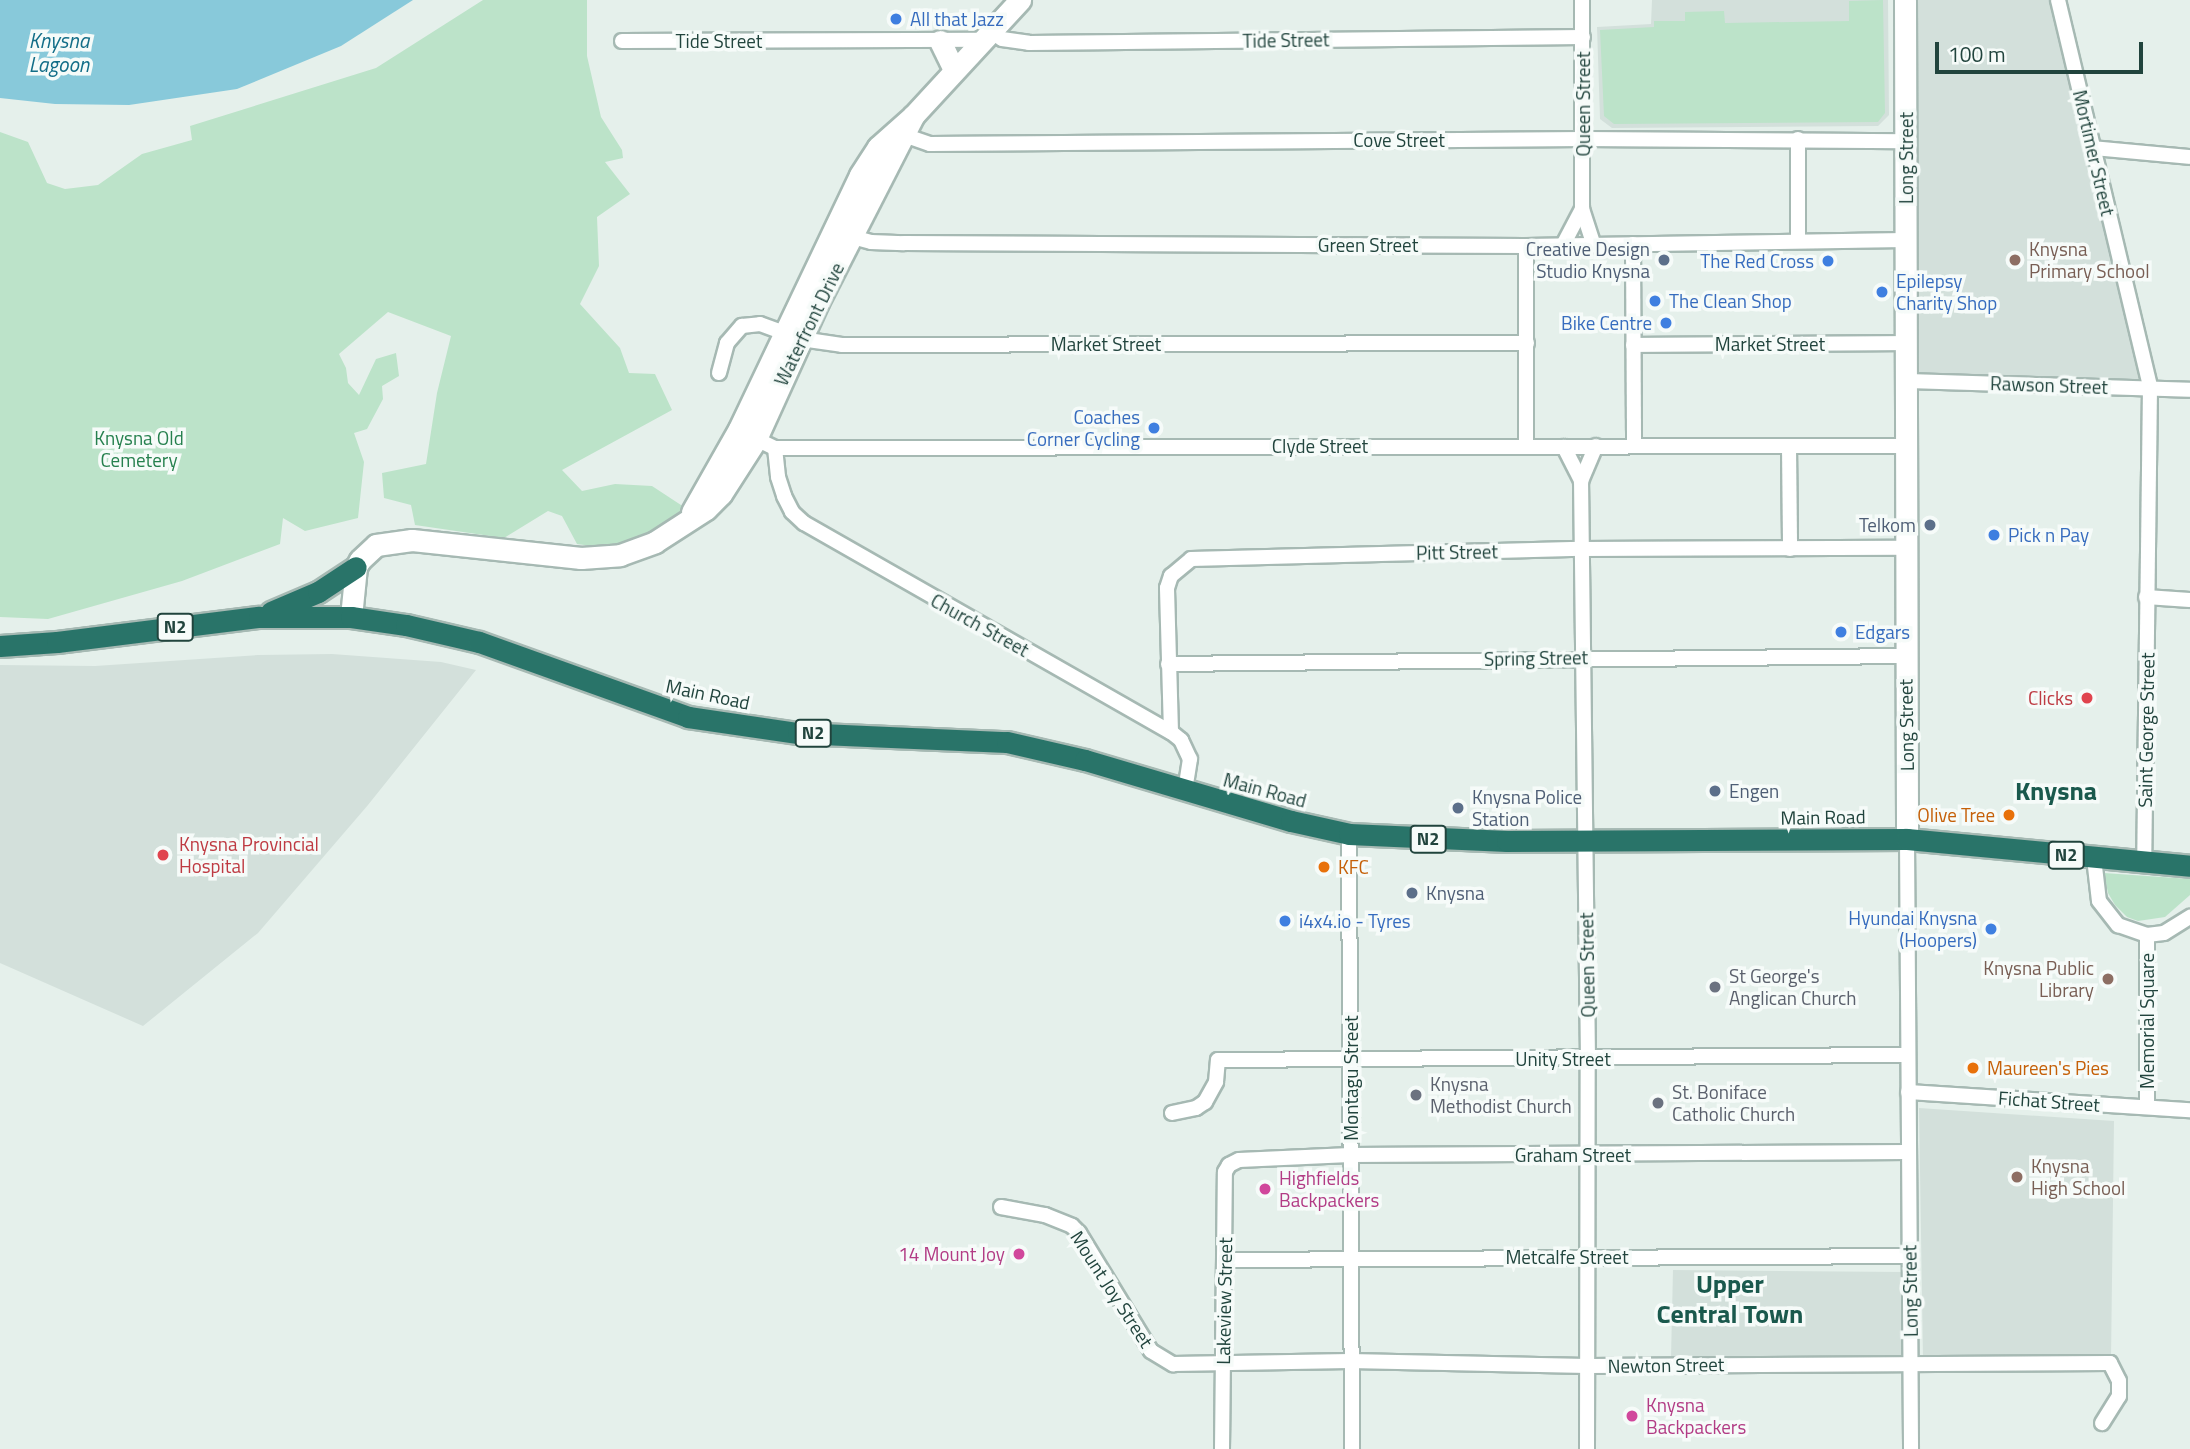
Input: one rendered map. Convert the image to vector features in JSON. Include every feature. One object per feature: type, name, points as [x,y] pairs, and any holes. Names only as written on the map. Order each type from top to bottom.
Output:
[{"type":"highway","points":[[259,617],[318,592],[356,568]]},
{"type":"highway","name":"N2","points":[[0,646],[57,642],[259,617],[351,617]]},
{"type":"highway","name":"Main Road","points":[[351,617],[406,625],[479,642],[688,717],[798,733],[1007,742],[1085,760],[1292,821],[1349,834],[1391,838],[1585,841],[1907,839],[2190,866]]},
{"type":"street","name":"Waterfront Drive","points":[[356,568],[360,560],[376,545],[389,541],[422,541],[581,558],[620,555],[655,541],[706,509],[721,494],[756,439],[793,336],[842,234],[900,134],[954,70],[1020,0]]},
{"type":"street","name":"Queen Street","points":[[1582,0],[1582,209],[1594,245]]},
{"type":"street","name":"Long Street","points":[[1905,0],[1907,1152],[1912,1363],[1911,1449]]},
{"type":"street","name":"Mortimer Street","points":[[2058,0],[2150,387],[2146,597]]},
{"type":"street","name":"Tide Street","points":[[622,41],[940,41],[988,36],[1029,43],[1583,37]]},
{"type":"street","points":[[940,41],[954,70]]},
{"type":"street","name":"Cove Street","points":[[900,134],[930,144],[1584,139],[1906,141]]},
{"type":"street","points":[[1797,139],[1798,240]]},
{"type":"street","points":[[2094,148],[2190,157]]},
{"type":"street","name":"Queen Street","points":[[1563,246],[1582,209]]},
{"type":"street","name":"Green Street","points":[[842,234],[918,243],[1563,246],[1906,240]]},
{"type":"street","points":[[1633,244],[1634,445]]},
{"type":"street","points":[[1526,246],[1526,446]]},
{"type":"street","name":"Market Street","points":[[719,373],[727,344],[743,326],[760,324],[793,336],[842,345],[1527,343]]},
{"type":"street","name":"Market Street","points":[[1633,345],[1907,343]]},
{"type":"street","name":"Rawson Street","points":[[1907,381],[2190,390]]},
{"type":"street","name":"Clyde Street","points":[[756,439],[1564,447],[1905,446]]},
{"type":"street","name":"Church Street","points":[[756,439],[778,477],[792,512],[804,523],[1181,740],[1190,759],[1185,790]]},
{"type":"street","name":"Queen Street","points":[[1587,1449],[1585,1257],[1588,1060],[1581,481],[1596,446]]},
{"type":"street","points":[[1789,446],[1790,549]]},
{"type":"street","name":"Queen Street","points":[[1564,447],[1581,481]]},
{"type":"street","name":"Pitt Street","points":[[1171,732],[1167,664],[1167,588],[1171,576],[1191,559],[1581,549],[1906,548]]},
{"type":"street","points":[[351,617],[356,568]]},
{"type":"street","points":[[2146,597],[2190,600]]},
{"type":"street","name":"Saint George Street","points":[[2144,862],[2146,597]]},
{"type":"street","name":"Spring Street","points":[[1167,664],[1583,657],[1905,656]]},
{"type":"street","name":"Montagu Street","points":[[1349,834],[1352,1449]]},
{"type":"street","name":"Memorial Square","points":[[2094,858],[2095,886],[2107,914],[2132,932],[2147,935],[2187,926]]},
{"type":"street","name":"Memorial Square","points":[[2147,935],[2147,1107]]},
{"type":"street","name":"Unity Street","points":[[1172,1113],[1196,1108],[1205,1102],[1216,1082],[1219,1060],[1588,1060],[1907,1055]]},
{"type":"street","name":"Fichat Street","points":[[1908,1092],[2190,1110]]},
{"type":"street","name":"Graham Street","points":[[1240,1160],[1350,1155],[1907,1152]]},
{"type":"street","name":"Lakeview Street","points":[[1222,1449],[1224,1172],[1229,1165],[1240,1160]]},
{"type":"street","name":"Mount Joy Street","points":[[1001,1207],[1045,1215],[1072,1226],[1079,1233],[1151,1351],[1173,1364],[1223,1362]]},
{"type":"street","name":"Metcalfe Street","points":[[1225,1260],[1910,1256]]},
{"type":"street","name":"Newton Street","points":[[1223,1362],[1350,1361],[1587,1366],[2110,1363],[2119,1381],[2119,1396],[2102,1423]]},
{"type":"shaded area","points":[[1652,0],[1888,0],[1889,115],[1878,126],[1612,128],[1600,119],[1597,27],[1651,24]]},
{"type":"shaded area","name":"Knysna Primary School","points":[[1918,0],[2050,0],[2142,384],[1919,372]]},
{"type":"shaded area","name":"Knysna Provincial Hospital","points":[[332,654],[441,662],[476,670],[368,805],[258,933],[143,1026],[0,963],[0,665],[95,666],[258,655]]},
{"type":"shaded area","name":"Knysna High School","points":[[1919,1108],[2114,1121],[2111,1359],[1923,1359]]},
{"type":"shaded area","points":[[1673,1270],[1903,1272],[1905,1358],[1671,1358]]},
{"type":"green space","name":"Knysna Old Cemetery","points":[[483,0],[587,0],[587,56],[601,117],[622,150],[623,158],[605,162],[630,194],[597,217],[599,266],[580,304],[620,348],[629,373],[655,374],[672,410],[562,470],[582,491],[615,484],[652,486],[684,507],[668,526],[620,550],[577,544],[562,516],[548,511],[504,538],[415,525],[411,505],[384,498],[382,473],[426,464],[437,393],[451,336],[388,312],[339,354],[346,368],[348,383],[359,395],[376,359],[396,353],[399,376],[382,386],[383,399],[367,429],[354,433],[364,462],[358,518],[305,531],[283,518],[280,544],[182,581],[48,619],[0,617],[0,132],[28,142],[47,183],[65,189],[98,185],[142,154],[192,140],[190,126],[376,68]]},
{"type":"green space","points":[[1883,0],[1885,113],[1878,122],[1614,124],[1604,116],[1600,30],[1654,27],[1654,21],[1685,21],[1685,12],[1724,11],[1725,23],[1849,21],[1849,1]]},
{"type":"green space","points":[[2104,873],[2190,879],[2190,895],[2165,917],[2138,921],[2127,917],[2115,905],[2108,893]]},
{"type":"water","name":"Knysna Lagoon","points":[[0,0],[413,0],[341,46],[237,89],[129,105],[55,104],[0,98]]},
{"type":"place","name":"All that Jazz","points":[[896,19]]},
{"type":"place","name":"Creative Design Studio Knysna","points":[[1664,260]]},
{"type":"place","name":"Knysna Primary School","points":[[2015,260]]},
{"type":"place","name":"The Red Cross","points":[[1828,261]]},
{"type":"place","name":"Epilepsy Charity Shop","points":[[1882,292]]},
{"type":"place","name":"The Clean Shop","points":[[1655,301]]},
{"type":"place","name":"Bike Centre","points":[[1666,323]]},
{"type":"place","name":"Coaches Corner Cycling","points":[[1154,428]]},
{"type":"place","name":"Telkom","points":[[1930,525]]},
{"type":"place","name":"Pick n Pay","points":[[1994,535]]},
{"type":"place","name":"Edgars","points":[[1841,632]]},
{"type":"place","name":"Clicks","points":[[2087,698]]},
{"type":"place","name":"Engen","points":[[1715,791]]},
{"type":"place","name":"Knysna Police Station","points":[[1458,808]]},
{"type":"place","name":"Olive Tree","points":[[2009,815]]},
{"type":"place","name":"Knysna Provincial Hospital","points":[[163,855]]},
{"type":"place","name":"KFC","points":[[1324,867]]},
{"type":"place","name":"Knysna","points":[[1412,893]]},
{"type":"place","name":"i4x4.io - Tyres","points":[[1285,921]]},
{"type":"place","name":"Hyundai Knysna (Hoopers)","points":[[1991,929]]},
{"type":"place","name":"Knysna Public Library","points":[[2108,979]]},
{"type":"place","name":"St George's Anglican Church","points":[[1715,987]]},
{"type":"place","name":"Maureen's Pies","points":[[1973,1068]]},
{"type":"place","name":"Knysna Methodist Church","points":[[1416,1095]]},
{"type":"place","name":"St. Boniface Catholic Church","points":[[1658,1103]]},
{"type":"place","name":"Knysna High School","points":[[2017,1177]]},
{"type":"place","name":"Highfields Backpackers","points":[[1265,1189]]},
{"type":"place","name":"14 Mount Joy","points":[[1019,1254]]},
{"type":"place","name":"Knysna Backpackers","points":[[1632,1416]]},
{"type":"district","name":"Knysna","points":[[2056,791]]},
{"type":"district","name":"Upper Central Town","points":[[1730,1299]]}]
